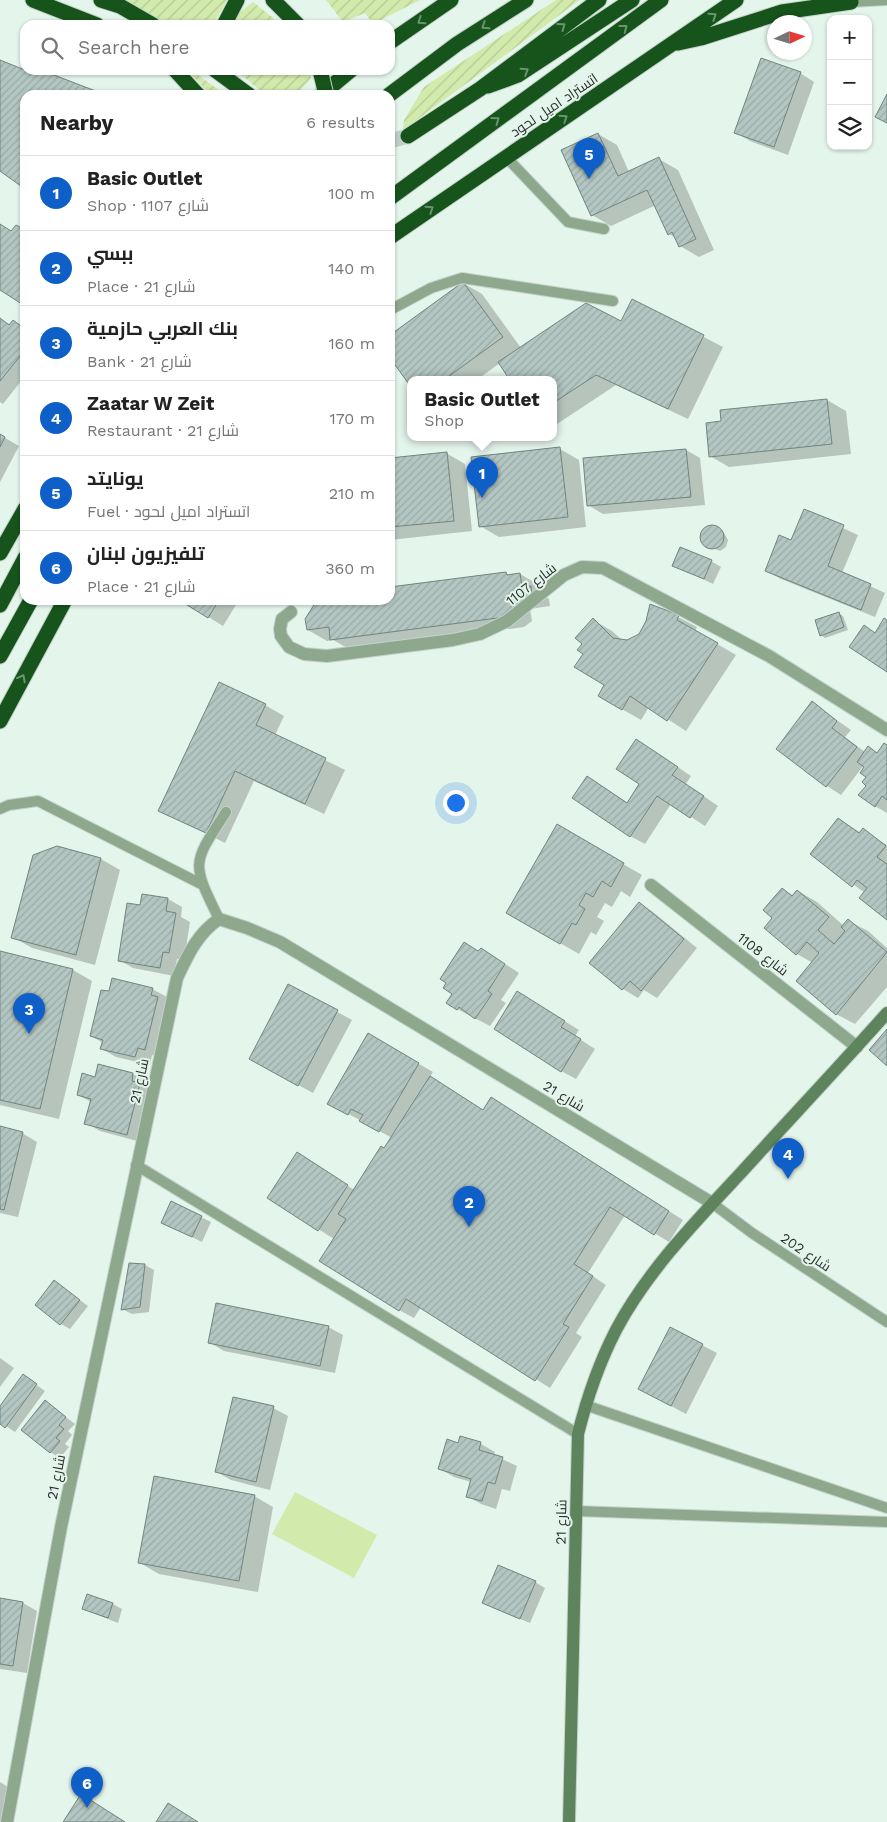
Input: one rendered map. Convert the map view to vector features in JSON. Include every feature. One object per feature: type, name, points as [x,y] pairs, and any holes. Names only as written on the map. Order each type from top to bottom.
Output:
[{"type":"highway","points":[[33,0],[84,20]]},
{"type":"highway","points":[[101,0],[120,6],[144,20]]},
{"type":"highway","points":[[227,20],[237,0]]},
{"type":"highway","points":[[273,0],[293,20]]},
{"type":"highway","points":[[395,39],[451,0]]},
{"type":"highway","points":[[395,90],[457,44],[526,0]]},
{"type":"highway","points":[[408,136],[480,89],[599,0]]},
{"type":"highway","points":[[480,89],[518,75],[632,0]]},
{"type":"highway","points":[[395,194],[661,0]]},
{"type":"highway","name":"اتستراد اميل لحود","points":[[395,234],[736,0]]},
{"type":"highway","points":[[672,44],[701,38],[782,12],[850,1]]},
{"type":"highway","points":[[180,75],[193,90]]},
{"type":"highway","points":[[222,75],[242,90]]},
{"type":"highway","points":[[236,75],[250,90]]},
{"type":"highway","points":[[321,75],[325,90]]},
{"type":"highway","points":[[327,90],[345,75]]},
{"type":"highway","points":[[0,552],[20,518]]},
{"type":"highway","points":[[0,605],[20,567]]},
{"type":"highway","points":[[0,656],[27,605]]},
{"type":"highway","points":[[0,721],[62,605]]},
{"type":"main road","name":"شارع 21","points":[[569,1822],[578,1434],[585,1405],[615,1331],[636,1296],[712,1203],[887,1013]]},
{"type":"street","name":"شارع 1107","points":[[291,612],[282,619],[281,636],[289,647],[304,654],[327,656],[453,640],[480,634],[507,621],[564,575],[582,568],[603,568],[769,656],[887,730]]},
{"type":"street","name":"شارع 1108","points":[[651,885],[857,1047]]},
{"type":"street","name":"شارع 21","points":[[6,1822],[61,1527],[177,978],[198,938],[219,919],[280,942],[712,1203]]},
{"type":"lane","points":[[850,1],[887,0]]},
{"type":"lane","points":[[506,157],[568,222],[604,229]]},
{"type":"lane","points":[[395,307],[431,288],[462,278],[613,301]]},
{"type":"lane","points":[[0,809],[9,805],[38,801],[203,885]]},
{"type":"lane","points":[[219,919],[203,885],[198,861],[203,847],[226,812]]},
{"type":"lane","points":[[136,1165],[578,1434]]},
{"type":"lane","name":"شارع 202","points":[[712,1203],[752,1233],[887,1322]]},
{"type":"lane","points":[[585,1405],[887,1508]]},
{"type":"lane","points":[[576,1511],[887,1522]]},
{"type":"green space","points":[[114,0],[227,0],[216,20],[156,20]]},
{"type":"green space","points":[[326,0],[420,0],[381,20],[370,20],[365,13],[348,20],[341,20]]},
{"type":"green space","points":[[556,0],[580,0],[403,130],[404,120],[424,87]]},
{"type":"green space","points":[[253,2],[276,20],[235,20],[240,12]]},
{"type":"green space","points":[[192,75],[198,75],[219,90],[206,90]]},
{"type":"green space","points":[[242,75],[310,75],[311,78],[300,90],[259,90]]},
{"type":"green space","points":[[295,1492],[377,1535],[354,1578],[272,1534]]},
{"type":"building","points":[[761,58],[801,72],[774,147],[734,133]]},
{"type":"building","points":[[0,60],[20,68],[20,75],[54,75],[93,90],[20,90],[20,185],[0,171]]},
{"type":"building","points":[[887,94],[887,123],[875,117]]},
{"type":"building","points":[[598,133],[618,176],[659,157],[696,239],[679,247],[672,232],[668,235],[647,190],[591,216],[561,150]]},
{"type":"building","points":[[0,224],[11,231],[16,225],[20,227],[20,303],[0,290]]},
{"type":"building","points":[[463,282],[503,337],[449,376],[407,376],[407,381],[395,365],[395,331]]},
{"type":"building","points":[[632,299],[704,335],[668,409],[596,375],[557,400],[557,376],[507,376],[498,362],[586,303],[621,321]]},
{"type":"building","points":[[0,318],[9,325],[13,320],[20,325],[20,356],[0,381]]},
{"type":"building","points":[[827,399],[832,444],[709,457],[706,423],[721,421],[720,410]]},
{"type":"building","points":[[0,434],[5,437],[0,447]]},
{"type":"building","points":[[560,447],[568,517],[479,527],[471,457]]},
{"type":"building","points":[[686,449],[691,497],[587,506],[583,458]]},
{"type":"building","points":[[447,452],[454,521],[395,527],[395,457]]},
{"type":"building","points":[[804,509],[844,525],[828,566],[871,584],[861,610],[765,571],[779,535],[791,540]]},
{"type":"building","points":[[712,525],[717,526],[723,532],[723,542],[717,548],[712,549],[707,548],[701,542],[700,537],[701,532],[707,526]]},
{"type":"building","points":[[680,547],[712,560],[704,579],[672,566]]},
{"type":"building","points":[[506,572],[507,575],[520,573],[522,587],[531,586],[532,596],[512,599],[514,610],[505,617],[330,640],[329,627],[307,630],[305,619],[314,605],[395,605],[395,586]]},
{"type":"building","points":[[650,604],[679,615],[677,620],[718,643],[667,721],[630,696],[622,710],[598,696],[604,685],[574,667],[583,654],[577,650],[582,644],[575,638],[593,618],[613,638],[627,640],[639,634],[646,621]]},
{"type":"building","points":[[187,605],[216,605],[208,618]]},
{"type":"building","points":[[839,612],[844,627],[820,636],[815,620]]},
{"type":"building","points":[[884,618],[887,620],[887,672],[849,647],[864,625],[875,633]]},
{"type":"building","points":[[219,682],[266,704],[256,725],[326,758],[305,804],[235,771],[206,833],[158,811]]},
{"type":"building","points":[[812,701],[837,721],[832,728],[857,747],[826,787],[776,749]]},
{"type":"building","points":[[636,739],[678,767],[672,775],[704,796],[690,818],[657,796],[630,837],[572,798],[587,776],[627,803],[639,784],[616,769]]},
{"type":"building","points":[[884,743],[887,745],[887,800],[882,796],[875,807],[858,795],[866,786],[862,782],[866,777],[860,773],[864,767],[857,762],[868,746],[877,753]]},
{"type":"building","points":[[838,818],[859,833],[863,828],[886,846],[877,857],[887,864],[887,920],[859,898],[867,888],[857,880],[852,887],[810,854]]},
{"type":"building","points":[[557,824],[624,863],[611,887],[602,881],[593,897],[586,893],[579,905],[585,909],[576,925],[572,923],[560,944],[506,913]]},
{"type":"building","points":[[57,846],[101,858],[76,955],[11,938],[33,855]]},
{"type":"building","points":[[782,888],[792,896],[797,890],[829,917],[818,930],[834,944],[845,931],[841,927],[848,919],[887,952],[836,1015],[796,981],[819,953],[807,942],[796,955],[764,928],[772,918],[763,910]]},
{"type":"building","points":[[142,894],[168,898],[166,911],[176,913],[169,953],[163,952],[160,968],[118,961],[127,903],[140,905]]},
{"type":"building","points":[[639,902],[684,939],[641,991],[630,981],[622,990],[589,963]]},
{"type":"building","points":[[464,942],[478,951],[481,948],[505,964],[488,991],[492,994],[475,1019],[459,1007],[457,1010],[446,1003],[452,994],[443,988],[446,983],[440,979]]},
{"type":"building","points":[[0,951],[73,969],[40,1109],[0,1100]]},
{"type":"building","points":[[112,978],[153,988],[151,995],[158,997],[145,1050],[138,1048],[135,1057],[100,1049],[103,1040],[90,1036],[101,990],[109,991]]},
{"type":"building","points":[[288,984],[338,1010],[298,1086],[249,1059]]},
{"type":"building","points":[[517,991],[565,1021],[561,1027],[581,1039],[561,1072],[494,1029]]},
{"type":"building","points":[[887,1029],[887,1066],[869,1050]]},
{"type":"building","points":[[368,1033],[419,1063],[379,1132],[359,1121],[363,1115],[351,1109],[348,1115],[327,1104]]},
{"type":"building","points":[[98,1064],[133,1073],[132,1081],[140,1083],[127,1135],[84,1124],[91,1099],[77,1095],[82,1073],[95,1077]]},
{"type":"building","points":[[430,1076],[483,1110],[491,1097],[669,1211],[654,1235],[610,1207],[574,1264],[593,1276],[563,1324],[569,1327],[535,1381],[406,1299],[399,1311],[319,1261],[346,1219],[338,1214],[381,1146],[384,1148]]},
{"type":"building","points":[[0,1126],[23,1132],[4,1210],[0,1209]]},
{"type":"building","points":[[297,1152],[348,1185],[318,1231],[267,1198]]},
{"type":"building","points":[[171,1201],[202,1216],[192,1237],[161,1223]]},
{"type":"building","points":[[129,1263],[145,1264],[140,1307],[121,1310]]},
{"type":"building","points":[[54,1280],[80,1300],[60,1325],[35,1305]]},
{"type":"building","points":[[216,1303],[329,1326],[320,1366],[208,1343]]},
{"type":"building","points":[[670,1327],[703,1344],[671,1406],[638,1389]]},
{"type":"building","points":[[23,1374],[37,1384],[5,1428],[0,1424],[0,1406]]},
{"type":"building","points":[[233,1397],[274,1406],[256,1482],[215,1472]]},
{"type":"building","points":[[45,1400],[66,1417],[59,1425],[64,1429],[56,1438],[60,1441],[50,1453],[21,1430]]},
{"type":"building","points":[[460,1436],[481,1442],[479,1450],[503,1457],[495,1484],[488,1482],[482,1501],[466,1497],[471,1479],[438,1469],[447,1439],[458,1443]]},
{"type":"building","points":[[154,1476],[255,1495],[239,1581],[138,1563]]},
{"type":"building","points":[[498,1565],[536,1581],[520,1619],[482,1603]]},
{"type":"building","points":[[87,1594],[113,1603],[108,1618],[82,1609]]},
{"type":"building","points":[[0,1598],[23,1602],[13,1666],[0,1664]]},
{"type":"building","points":[[81,1794],[125,1822],[63,1822]]},
{"type":"building","points":[[168,1803],[198,1822],[156,1822]]},
{"type":"tunnel","points":[[395,140],[408,136]]},
{"type":"place","name":"يونايتد","points":[[589,179]]},
{"type":"place","name":"Basic Outlet","points":[[482,498]]},
{"type":"place","name":"بنك العربي حازمية","points":[[29,1034]]},
{"type":"place","name":"Zaatar W Zeit","points":[[788,1179]]},
{"type":"place","name":"ببسي","points":[[469,1227]]},
{"type":"place","name":"تلفيزيون لبنان","points":[[87,1808]]}]
